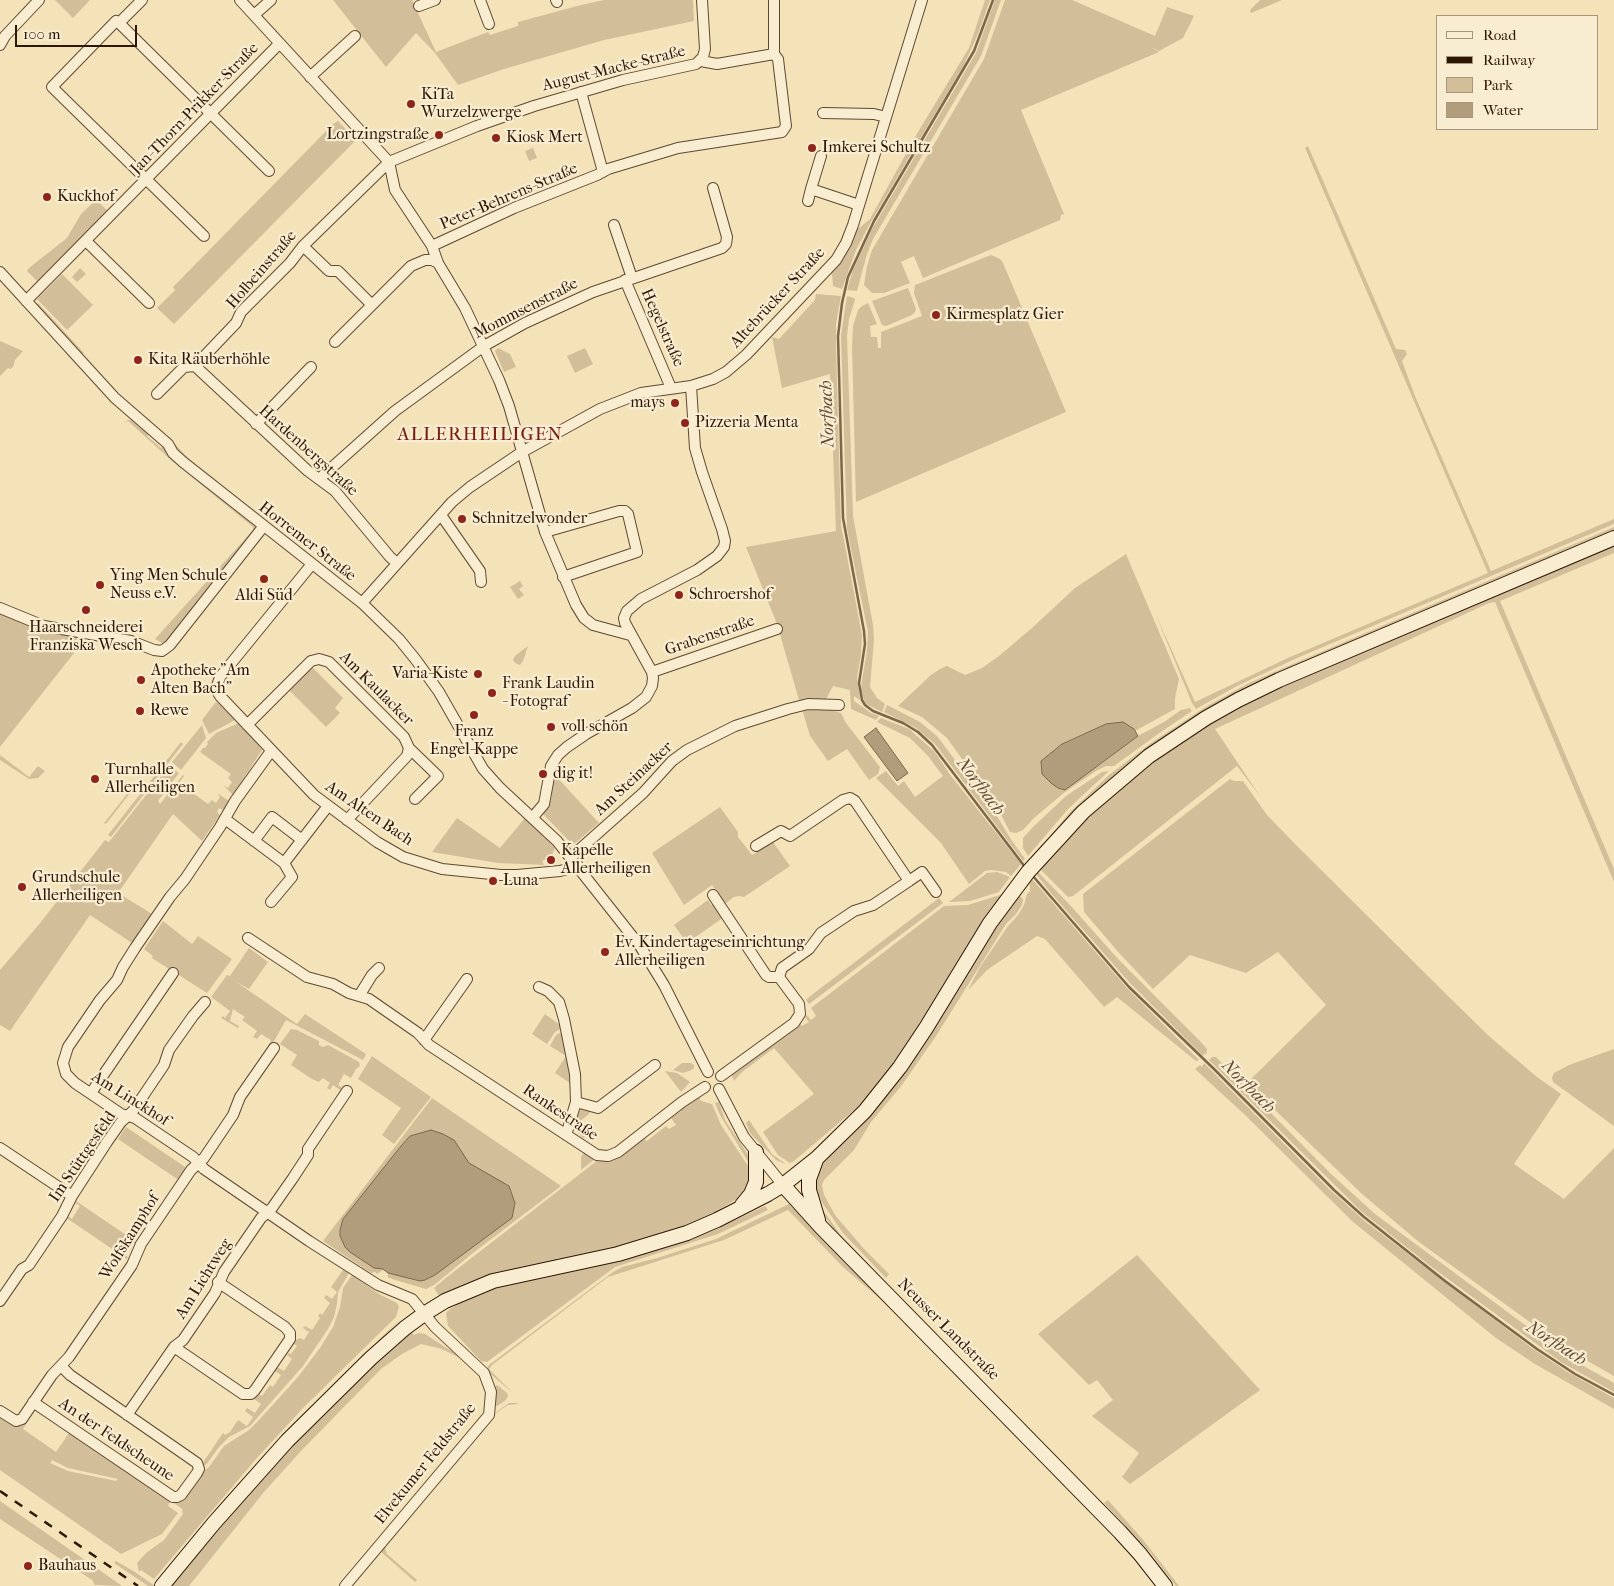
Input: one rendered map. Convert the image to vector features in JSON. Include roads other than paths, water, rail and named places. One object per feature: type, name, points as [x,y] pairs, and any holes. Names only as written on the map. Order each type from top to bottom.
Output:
[{"type":"main road","points":[[162,1586],[224,1511],[287,1441],[371,1358],[404,1328],[424,1314],[445,1301],[493,1282],[636,1250],[687,1233],[736,1211],[783,1185],[817,1158],[865,1111],[900,1067],[990,923],[1010,894],[1047,849],[1095,800],[1134,768],[1185,731],[1231,704],[1303,670],[1614,538]]},
{"type":"main road","points":[[736,1211],[751,1194],[756,1182],[756,1152]]},
{"type":"main road","points":[[817,1158],[809,1179],[808,1190],[820,1226]]},
{"type":"main road","name":"Neusser Landstraße","points":[[783,1185],[820,1226],[1107,1518],[1140,1554],[1165,1586]]},
{"type":"street","points":[[0,45],[5,36],[39,0]]},
{"type":"street","points":[[119,23],[142,0]]},
{"type":"street","points":[[240,0],[388,162]]},
{"type":"street","points":[[254,15],[270,0]]},
{"type":"street","points":[[419,6],[435,0]]},
{"type":"street","points":[[480,0],[489,24]]},
{"type":"street","name":"August-Macke-Straße","points":[[388,162],[507,115],[624,80],[691,66],[700,61],[704,54],[702,0]]},
{"type":"street","points":[[700,61],[717,64],[774,54],[774,0]]},
{"type":"street","name":"Altebrücker Straße","points":[[362,604],[397,563],[464,492],[522,452],[615,403],[641,393],[691,386],[716,377],[736,365],[836,260],[846,243],[922,0]]},
{"type":"street","points":[[204,236],[52,87],[116,21],[269,171]]},
{"type":"street","points":[[310,77],[355,36]]},
{"type":"street","name":"Jan-Thorn-Prikker-Straße","points":[[26,300],[279,44]]},
{"type":"street","name":"Peter-Behrens-Straße","points":[[388,162],[395,190],[432,246],[514,208],[603,172],[678,148],[782,132],[786,126],[778,59],[774,54]]},
{"type":"street","name":"Peter-Behrens-Straße","points":[[581,92],[603,172]]},
{"type":"street","points":[[823,113],[874,114],[886,117]]},
{"type":"street","points":[[808,201],[821,156]]},
{"type":"street","name":"Holbeinstraße","points":[[157,394],[184,367],[195,366],[236,323],[241,312],[290,263],[303,246],[388,162]]},
{"type":"street","name":"Mommsenstraße","points":[[319,479],[395,411],[484,346],[564,305],[628,279],[717,250],[726,244],[727,237],[713,188]]},
{"type":"street","points":[[811,190],[858,205]]},
{"type":"street","name":"Hegelstraße","points":[[614,225],[628,279],[671,388]]},
{"type":"street","points":[[86,241],[149,303]]},
{"type":"street","points":[[303,246],[329,271],[338,271],[372,305]]},
{"type":"street","points":[[432,246],[438,263],[484,346],[509,406],[545,532],[563,577],[579,609],[588,621],[598,627],[630,635]]},
{"type":"street","points":[[335,342],[414,264],[425,260],[438,263]]},
{"type":"street","name":"Horremer Straße","points":[[0,272],[115,398],[168,444],[173,453],[263,527],[362,604],[384,624],[416,660],[439,692],[483,769],[574,860]]},
{"type":"street","name":"Hardenbergstraße","points":[[195,366],[308,471],[335,491],[397,563]]},
{"type":"street","points":[[256,424],[311,367]]},
{"type":"street","points":[[533,818],[544,804],[550,772],[555,758],[567,747],[638,704],[652,686],[652,672],[630,635],[624,618],[631,606],[651,593],[698,570],[717,556],[724,545],[722,529],[695,448],[691,386]]},
{"type":"street","points":[[545,532],[623,510],[628,514],[637,552],[563,577]]},
{"type":"street","points":[[441,515],[480,571],[481,582]]},
{"type":"street","points":[[0,608],[44,626],[131,641],[162,651],[170,645],[263,527]]},
{"type":"street","name":"Am Alten Bach","points":[[312,564],[224,672],[218,682],[217,689],[220,696],[306,788],[347,820],[397,854],[415,862],[442,869],[479,874],[516,875],[560,870],[571,868],[574,860]]},
{"type":"street","name":"Grabenstraße","points":[[652,672],[778,629]]},
{"type":"street","name":"Am Kaulacker","points":[[247,725],[311,661],[322,659],[329,662],[404,737],[409,748],[406,756],[347,820]]},
{"type":"street","name":"Am Steinacker","points":[[574,860],[644,794],[672,761],[687,750],[736,726],[788,708],[808,704],[839,704]]},
{"type":"street","points":[[409,748],[438,776],[415,799]]},
{"type":"street","name":"Am Linckhof","points":[[271,751],[250,779],[188,874],[170,897],[117,980],[100,1000],[65,1054],[63,1063],[66,1074],[112,1108],[141,1122],[193,1157],[204,1169],[309,1241],[378,1285],[409,1297],[424,1314]]},
{"type":"street","points":[[756,846],[781,831],[790,836],[843,800],[850,798],[854,800],[909,881]]},
{"type":"street","points":[[284,863],[328,806]]},
{"type":"street","points":[[254,841],[272,817],[302,840]]},
{"type":"street","points":[[225,819],[284,863],[292,877],[271,902]]},
{"type":"street","points":[[574,860],[628,930],[654,968],[708,1072]]},
{"type":"street","points":[[721,1076],[794,1023],[798,1018],[800,1014],[799,1004],[779,977],[780,970],[809,949],[821,933],[856,910],[873,905],[922,872],[936,892]]},
{"type":"street","points":[[713,895],[766,974],[769,977],[779,977]]},
{"type":"street","name":"Rankestraße","points":[[248,938],[308,977],[333,984],[349,993],[369,999],[418,1033],[429,1045],[597,1155],[608,1156],[614,1154],[682,1102],[705,1087]]},
{"type":"street","points":[[359,996],[372,975],[380,968]]},
{"type":"street","name":"Im Stüttgesfeld","points":[[91,1093],[172,973]]},
{"type":"street","points":[[424,1040],[467,979]]},
{"type":"street","points":[[539,987],[554,996],[562,1008],[575,1074],[576,1102],[566,1135]]},
{"type":"street","name":"Im Stüttgesfeld","points":[[0,1301],[22,1269],[28,1265],[121,1122],[133,1111],[164,1065],[169,1050],[205,1002]]},
{"type":"street","name":"Wolfskamphof","points":[[0,1411],[14,1420],[22,1419],[52,1375],[62,1366],[132,1265],[141,1244],[191,1170],[204,1158],[233,1115],[240,1097],[274,1048]]},
{"type":"street","points":[[576,1102],[598,1108],[655,1065]]},
{"type":"street","points":[[715,1071],[721,1076],[723,1083],[719,1089],[712,1091],[705,1087],[704,1077],[708,1072],[715,1071]]},
{"type":"street","name":"Neusser Landstraße","points":[[719,1089],[744,1137],[783,1185]]},
{"type":"street","name":"Am Lichtweg","points":[[127,1415],[174,1347],[183,1340],[215,1293],[218,1282],[261,1218],[272,1208],[308,1155],[308,1149],[347,1091]]},
{"type":"street","points":[[0,1148],[72,1196]]},
{"type":"street","points":[[174,1347],[243,1394],[250,1394],[255,1390],[290,1338],[290,1332],[286,1327],[218,1282]]},
{"type":"street","name":"Elvekumer Feldstraße","points":[[345,1586],[489,1415],[491,1392],[484,1373],[435,1327],[424,1314]]},
{"type":"street","points":[[62,1366],[70,1375],[127,1415]]},
{"type":"street","name":"An der Feldscheune","points":[[33,1402],[173,1497],[179,1497],[197,1473],[197,1463],[127,1415]]},
{"type":"water","points":[[1123,722],[1134,729],[1138,736],[1065,790],[1058,788],[1042,774],[1041,761],[1062,744],[1106,724]]},
{"type":"water","points":[[876,728],[908,773],[897,781],[864,737]]},
{"type":"water","points":[[431,1130],[454,1140],[469,1163],[509,1186],[515,1203],[512,1218],[435,1275],[420,1281],[374,1268],[345,1247],[340,1236],[340,1230],[343,1219],[410,1136]]},
{"type":"waterway","name":"Norfbach","points":[[993,0],[974,51],[874,221],[848,277],[842,303],[838,336],[843,518],[864,631],[865,644],[859,683],[862,700],[873,711],[903,723],[918,732],[932,745],[1025,867]]},
{"type":"waterway","name":"Norfbach","points":[[1032,875],[1129,987],[1214,1069],[1334,1190],[1364,1217],[1445,1281],[1537,1349],[1575,1374],[1614,1395]]},
{"type":"railway","points":[[0,1491],[138,1586]]},
{"type":"place","name":"KiTa Wurzelzwerge","points":[[411,104]]},
{"type":"place","name":"Lortzingstraße","points":[[439,135]]},
{"type":"place","name":"Kiosk Mert","points":[[496,138]]},
{"type":"place","name":"Imkerei Schultz","points":[[812,148]]},
{"type":"place","name":"Kuckhof","points":[[47,197]]},
{"type":"place","name":"Kirmesplatz Gier","points":[[936,315]]},
{"type":"place","name":"Kita Räuberhöhle","points":[[138,360]]},
{"type":"place","name":"mays","points":[[675,403]]},
{"type":"place","name":"Pizzeria Menta","points":[[685,423]]},
{"type":"place","name":"Schnitzelwonder","points":[[462,519]]},
{"type":"place","name":"Aldi Süd","points":[[264,579]]},
{"type":"place","name":"Ying Men Schule Neuss e.V.","points":[[100,585]]},
{"type":"place","name":"Schroershof","points":[[679,595]]},
{"type":"place","name":"Haarschneiderei Franziska Wesch","points":[[86,610]]},
{"type":"place","name":"Varia-Kiste","points":[[478,674]]},
{"type":"place","name":"Apotheke \"Am Alten Bach\"","points":[[141,680]]},
{"type":"place","name":"Frank Laudin - Fotograf","points":[[492,693]]},
{"type":"place","name":"Rewe","points":[[140,711]]},
{"type":"place","name":"Franz Engel-Kappe","points":[[474,715]]},
{"type":"place","name":"voll schön","points":[[551,727]]},
{"type":"place","name":"dig it!","points":[[543,774]]},
{"type":"place","name":"Turnhalle Allerheiligen","points":[[95,779]]},
{"type":"place","name":"Kapelle Allerheiligen","points":[[551,860]]},
{"type":"place","name":"Luna","points":[[493,881]]},
{"type":"place","name":"Grundschule Allerheiligen","points":[[22,887]]},
{"type":"place","name":"Ev. Kindertageseinrichtung Allerheiligen","points":[[605,952]]},
{"type":"place","name":"Bauhaus","points":[[28,1566]]},
{"type":"district","name":"ALLERHEILIGEN","points":[[480,435]]}]
